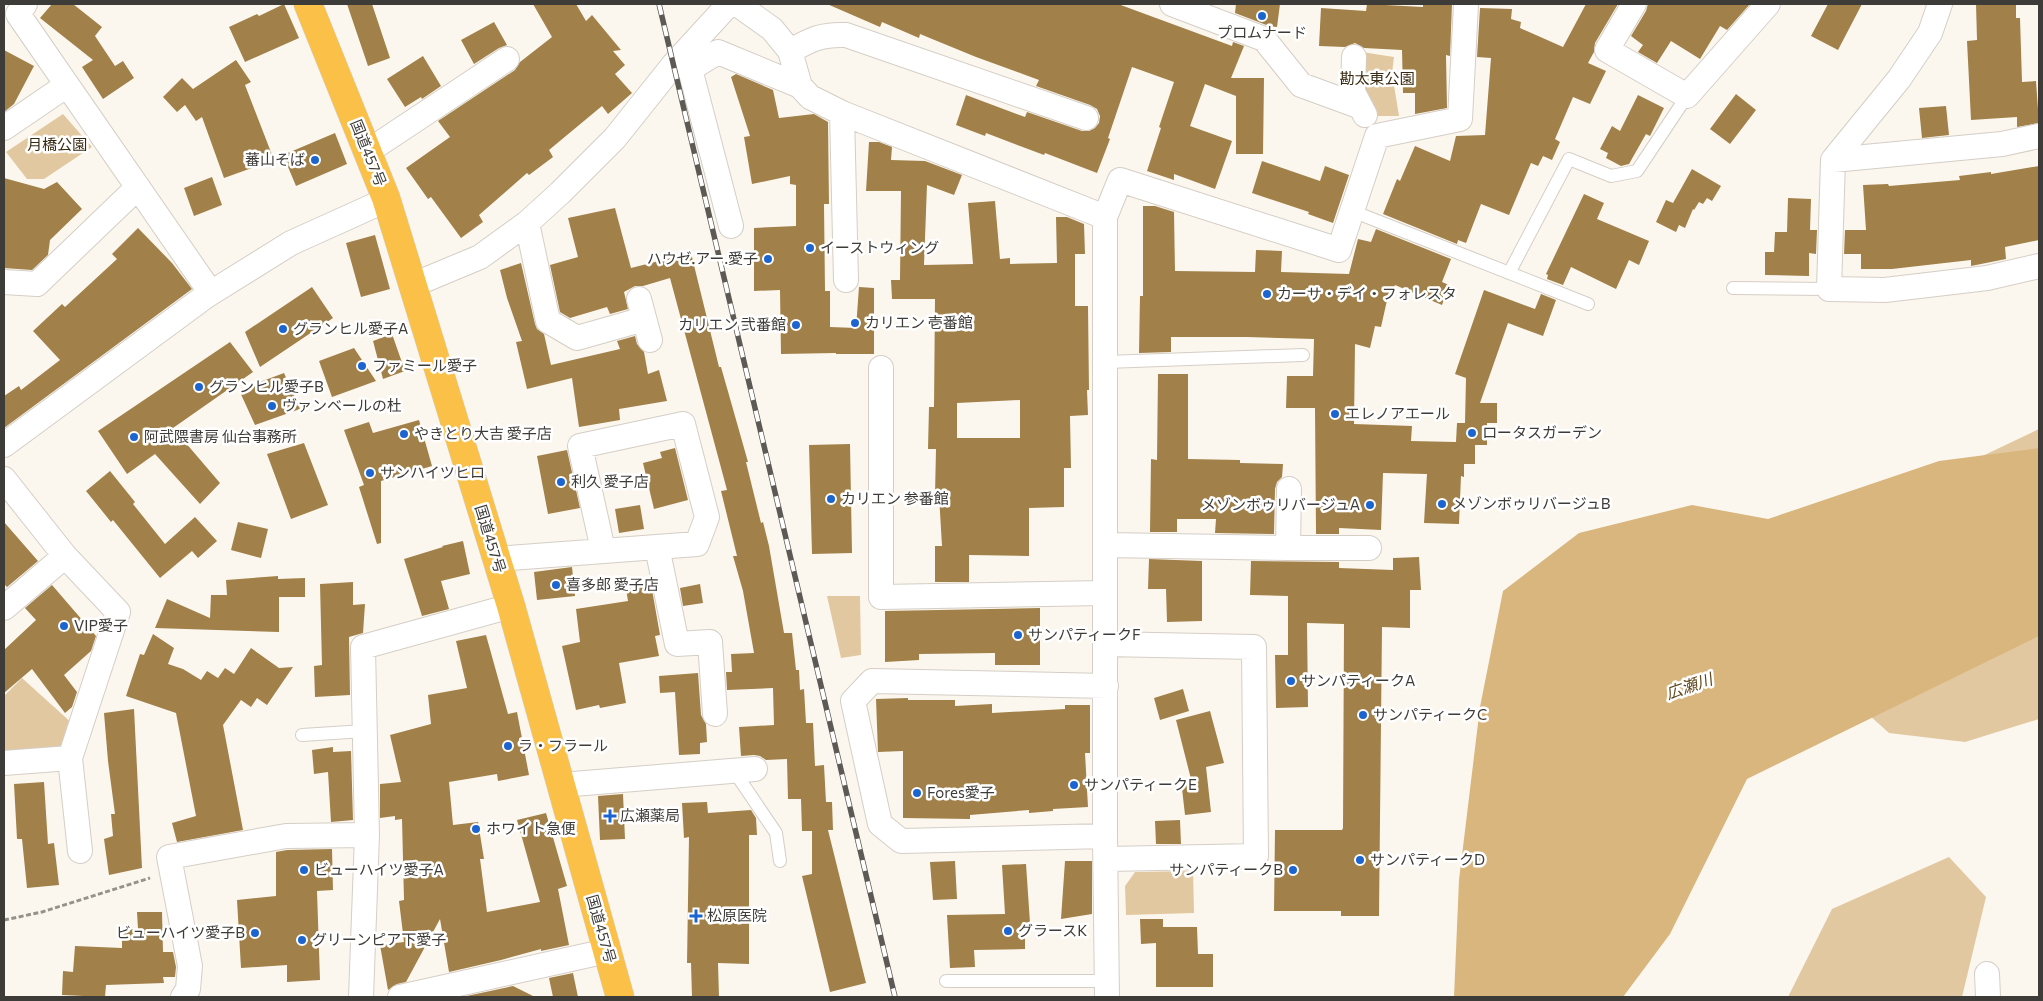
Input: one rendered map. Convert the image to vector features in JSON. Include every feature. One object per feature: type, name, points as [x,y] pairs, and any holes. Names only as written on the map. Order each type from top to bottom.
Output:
[{"type":"highway","name":"国道457号","points":[[308,4],[386,198],[511,606],[620,997]]},
{"type":"street","points":[[25,4],[18,14],[211,293]]},
{"type":"street","points":[[413,286],[480,257],[527,223],[615,138],[674,64],[729,4]]},
{"type":"street","points":[[737,4],[772,30],[790,51],[800,86]]},
{"type":"street","points":[[1172,4],[1264,39],[1300,85],[1361,107]]},
{"type":"street","points":[[1377,136],[1460,118],[1466,4]]},
{"type":"street","points":[[1634,4],[1606,50],[1687,96],[1768,4]]},
{"type":"street","points":[[1940,4],[1930,33],[1899,79],[1833,160],[1829,289],[1885,290],[1987,278],[2039,266]]},
{"type":"street","points":[[790,51],[828,34],[846,35],[1086,118]]},
{"type":"street","points":[[731,226],[690,69],[718,52],[800,86],[810,97],[842,113],[1105,217]]},
{"type":"street","points":[[1107,989],[1105,217],[1120,180],[1339,250],[1377,136],[1353,92],[1354,57]]},
{"type":"street","points":[[367,152],[506,59]]},
{"type":"street","points":[[4,128],[67,85]]},
{"type":"street","points":[[842,113],[846,280]]},
{"type":"street","points":[[1833,160],[2002,144],[2039,136]]},
{"type":"street","points":[[4,282],[37,284],[138,187]]},
{"type":"street","points":[[4,445],[211,293],[291,243],[373,206],[386,198]]},
{"type":"street","points":[[527,223],[548,321],[577,338],[644,319]]},
{"type":"street","points":[[881,368],[881,597],[1105,593]]},
{"type":"street","points":[[496,559],[697,544],[707,517],[683,424],[580,446],[603,550]]},
{"type":"street","points":[[4,479],[65,556],[118,612],[70,758],[80,850]]},
{"type":"street","points":[[1288,548],[1289,489]]},
{"type":"street","points":[[1106,545],[1369,548]]},
{"type":"street","points":[[657,547],[677,644],[710,642],[715,714]]},
{"type":"street","points":[[4,608],[65,556]]},
{"type":"street","points":[[361,997],[367,834],[363,647],[511,606]]},
{"type":"street","points":[[1105,644],[1254,647],[1256,856],[1106,848],[901,841],[880,824],[853,701],[872,681],[1106,686]]},
{"type":"street","points":[[4,763],[70,758]]},
{"type":"street","points":[[561,785],[745,770]]},
{"type":"street","points":[[183,997],[188,989],[190,966],[169,858],[286,836],[367,834]]},
{"type":"street","points":[[400,997],[607,951]]},
{"type":"street","points":[[1987,974],[1988,997]]},
{"type":"lane","points":[[1509,273],[1569,158],[1611,176],[1637,171],[1687,96]]},
{"type":"lane","points":[[1352,211],[1588,304]]},
{"type":"lane","points":[[1733,288],[1829,289]]},
{"type":"lane","points":[[1106,362],[1303,355]]},
{"type":"lane","points":[[302,735],[365,731]]},
{"type":"lane","points":[[745,770],[776,833],[780,861]]},
{"type":"lane","points":[[946,981],[1107,989]]},
{"type":"path","points":[[4,920],[42,912],[172,871]]},
{"type":"green space","name":"勘太東公園","points":[[1362,52],[1394,57],[1392,73],[1399,116],[1371,116],[1361,82]]},
{"type":"green space","name":"月橋公園","points":[[63,114],[92,147],[44,179],[27,179],[6,152]]},
{"type":"green space","points":[[2039,429],[2039,719],[1965,742],[1889,733],[1849,697],[1976,459]]},
{"type":"green space","points":[[827,596],[860,596],[861,655],[841,658]]},
{"type":"green space","points":[[22,678],[74,725],[66,750],[4,759],[4,696]]},
{"type":"green space","points":[[1949,857],[1986,897],[1962,997],[1788,997],[1832,909]]},
{"type":"green space","points":[[1193,871],[1194,913],[1126,915],[1125,886],[1135,872]]},
{"type":"water","name":"広瀬川","points":[[2039,448],[2039,636],[1747,779],[1670,934],[1623,997],[1454,997],[1459,880],[1480,707],[1503,591],[1579,533],[1692,505],[1768,519],[1939,461]]},
{"type":"building","points":[[52,4],[73,4],[102,27],[95,36],[115,66],[123,61],[134,78],[103,99],[82,67],[93,60],[40,18]]},
{"type":"building","points":[[284,4],[299,38],[245,62],[229,27]]},
{"type":"building","points":[[347,4],[372,4],[390,58],[368,66]]},
{"type":"building","points":[[533,4],[576,4],[586,21],[592,15],[621,50],[613,51],[625,65],[615,74],[632,93],[608,114],[602,106],[549,150],[553,157],[529,175],[527,173],[479,215],[483,222],[461,238],[431,197],[428,199],[406,168],[450,137],[438,121],[515,70],[520,62],[552,37]]},
{"type":"building","points":[[827,4],[1118,4],[1232,46],[1233,42],[1244,46],[1231,78],[1264,78],[1263,154],[1236,154],[1236,96],[1205,84],[1190,126],[1232,141],[1215,189],[1174,174],[1174,180],[1147,171],[1174,82],[1132,67],[1108,138],[1110,139],[1097,173],[986,133],[985,136],[956,125],[966,95],[1025,117],[1027,112],[1082,131],[1089,131],[1095,128],[1099,123],[1100,116],[1097,109],[1090,105],[1036,86],[1039,80],[920,34],[919,38],[882,22],[880,27]]},
{"type":"building","name":"プロムナード","points":[[1236,4],[1280,4],[1277,27],[1269,26],[1235,13]]},
{"type":"building","points":[[1367,4],[1423,7],[1423,4],[1452,4],[1450,56],[1446,55],[1447,108],[1415,114],[1415,93],[1403,93],[1402,50],[1364,48],[1355,43],[1345,47],[1319,46],[1321,8],[1366,11]]},
{"type":"building","points":[[1586,4],[1618,4],[1595,43],[1594,52],[1588,63],[1606,71],[1590,104],[1573,97],[1555,139],[1560,142],[1552,160],[1543,156],[1538,166],[1531,163],[1509,215],[1481,204],[1466,243],[1458,240],[1457,244],[1383,214],[1397,179],[1400,181],[1415,146],[1450,161],[1456,136],[1485,135],[1491,58],[1477,57],[1480,8],[1512,9],[1511,19],[1521,22],[1520,28],[1563,47]]},
{"type":"building","points":[[1648,4],[1750,4],[1727,30],[1720,26],[1700,59],[1671,41],[1657,63],[1638,52],[1643,45],[1631,36],[1646,11]]},
{"type":"building","points":[[1828,4],[1862,4],[1838,50],[1811,36]]},
{"type":"building","points":[[1976,4],[2016,4],[2016,18],[2020,18],[2022,82],[2036,81],[2039,123],[2017,127],[2017,117],[1971,120],[1967,41],[1977,40]]},
{"type":"building","points":[[494,22],[507,45],[474,64],[461,40]]},
{"type":"building","points":[[4,50],[34,66],[14,104],[4,112]]},
{"type":"building","points":[[423,56],[441,86],[422,99],[421,97],[405,107],[387,79]]},
{"type":"building","points":[[236,60],[251,82],[245,85],[274,160],[224,178],[202,117],[196,121],[185,105],[177,112],[163,97],[182,78],[193,89]]},
{"type":"building","points":[[736,74],[773,90],[779,118],[814,114],[828,122],[829,204],[824,204],[825,291],[830,291],[830,327],[856,328],[859,287],[874,288],[874,354],[781,354],[780,290],[754,291],[754,228],[796,226],[796,185],[790,184],[790,176],[752,184],[744,137],[750,136],[731,77]]},
{"type":"building","points":[[1736,94],[1756,110],[1730,144],[1710,129]]},
{"type":"building","points":[[1638,95],[1664,108],[1650,136],[1646,134],[1629,164],[1621,166],[1606,158],[1608,153],[1600,149],[1612,126],[1620,131]]},
{"type":"building","points":[[1946,106],[1949,135],[1922,138],[1919,108]]},
{"type":"building","name":"蕃山そば","points":[[335,133],[347,164],[296,186],[283,155]]},
{"type":"building","points":[[869,142],[879,142],[892,147],[891,160],[925,161],[962,175],[954,195],[927,185],[924,265],[973,264],[968,203],[995,201],[1000,259],[1010,258],[1010,264],[1057,263],[1056,217],[1067,217],[1084,224],[1085,254],[1075,254],[1075,306],[1088,306],[1088,415],[1070,416],[1071,468],[1064,468],[1064,507],[1029,508],[1029,556],[969,555],[969,582],[935,582],[935,546],[942,546],[939,495],[935,495],[936,449],[928,449],[929,407],[934,407],[935,299],[892,299],[891,280],[900,280],[901,191],[866,191]],"holes":[[[1020,400],[1020,438],[957,438],[957,403]]]},
{"type":"building","points":[[1262,161],[1320,181],[1325,166],[1349,175],[1333,223],[1308,214],[1309,212],[1252,193]]},
{"type":"building","points":[[2039,166],[2039,240],[2005,247],[2006,259],[1971,266],[1971,260],[1892,269],[1861,269],[1861,254],[1844,254],[1845,230],[1866,230],[1863,185],[1888,184],[1889,186],[1960,180],[1959,176],[1991,172],[1991,174]]},
{"type":"building","points":[[1692,169],[1721,186],[1712,201],[1707,198],[1703,204],[1699,202],[1693,209],[1685,228],[1679,225],[1676,232],[1656,222],[1666,200],[1673,203]]},
{"type":"building","points":[[212,177],[222,205],[194,216],[184,188]]},
{"type":"building","points":[[4,178],[44,189],[57,182],[82,209],[50,240],[48,255],[32,270],[4,268]]},
{"type":"building","points":[[1584,194],[1604,203],[1597,219],[1649,241],[1639,265],[1629,260],[1616,289],[1571,267],[1563,285],[1547,279],[1548,275],[1546,274]]},
{"type":"building","points":[[1788,198],[1811,199],[1810,230],[1817,230],[1816,254],[1809,253],[1809,276],[1765,275],[1765,252],[1774,252],[1775,232],[1787,232]]},
{"type":"building","points":[[1143,206],[1155,206],[1174,212],[1175,271],[1255,272],[1256,250],[1282,251],[1281,272],[1349,274],[1358,239],[1371,242],[1376,229],[1451,259],[1442,282],[1449,285],[1442,305],[1395,285],[1394,288],[1390,287],[1381,327],[1375,326],[1370,348],[1355,344],[1354,424],[1412,426],[1411,441],[1456,442],[1457,423],[1465,423],[1466,378],[1455,374],[1484,290],[1535,309],[1541,294],[1556,300],[1543,336],[1508,323],[1480,403],[1497,403],[1497,423],[1487,423],[1487,445],[1475,445],[1475,464],[1464,464],[1464,477],[1461,476],[1459,524],[1424,523],[1427,474],[1383,473],[1381,530],[1339,528],[1339,534],[1316,534],[1315,408],[1286,408],[1287,376],[1313,376],[1314,339],[1171,337],[1171,352],[1139,353],[1140,296],[1143,296]]},
{"type":"building","points":[[615,208],[631,268],[691,253],[719,367],[721,367],[748,462],[746,462],[761,523],[763,522],[769,546],[784,633],[792,633],[796,670],[799,670],[800,690],[804,689],[806,723],[813,723],[815,766],[824,765],[826,802],[832,802],[833,830],[828,830],[866,983],[830,992],[802,876],[812,874],[812,831],[802,831],[801,799],[788,799],[787,759],[766,760],[754,755],[741,756],[739,727],[774,725],[773,688],[727,690],[726,672],[732,672],[731,654],[754,653],[743,591],[733,556],[737,556],[721,491],[727,490],[670,278],[643,286],[635,286],[624,292],[628,309],[610,314],[607,307],[570,318],[560,312],[550,265],[578,257],[568,218]]},
{"type":"building","points":[[138,228],[172,263],[192,289],[4,428],[4,396],[19,386],[21,390],[60,360],[33,331],[62,304],[65,307],[117,259],[112,254]]},
{"type":"building","points":[[375,235],[390,289],[361,297],[346,243]]},
{"type":"building","points":[[521,263],[535,324],[537,329],[544,334],[551,365],[620,349],[617,341],[635,336],[637,344],[644,352],[648,374],[659,370],[667,401],[619,409],[620,420],[579,427],[572,378],[527,389],[516,342],[522,341],[507,298],[500,270]]},
{"type":"building","name":"グランヒル愛子A","points":[[312,287],[333,318],[260,367],[245,332]]},
{"type":"building","points":[[392,334],[405,371],[383,379],[373,341]]},
{"type":"building","points":[[230,342],[253,372],[173,428],[220,483],[200,504],[155,454],[127,474],[98,431]]},
{"type":"building","points":[[354,348],[376,381],[332,397],[319,361]]},
{"type":"building","name":"ヴァンベールの杜","points":[[284,373],[300,409],[255,425],[239,390]]},
{"type":"building","points":[[1158,374],[1188,374],[1188,459],[1240,460],[1240,463],[1283,464],[1282,477],[1277,482],[1275,489],[1274,534],[1215,533],[1216,519],[1177,519],[1177,532],[1150,532],[1151,459],[1157,460]]},
{"type":"building","points":[[419,420],[432,466],[381,481],[381,543],[377,544],[359,487],[364,485],[344,430],[369,422],[373,433]]},
{"type":"building","points":[[304,443],[328,505],[291,519],[267,454]]},
{"type":"building","name":"カリエン 参番館","points":[[850,444],[852,553],[812,554],[809,445]]},
{"type":"building","points":[[675,448],[688,500],[654,509],[643,463],[662,458],[660,452]]},
{"type":"building","name":"利久 愛子店","points":[[567,450],[580,508],[548,514],[537,456]]},
{"type":"building","points":[[110,471],[165,544],[195,517],[217,541],[198,558],[192,551],[160,578],[113,520],[111,522],[86,491]]},
{"type":"building","points":[[640,505],[644,529],[619,533],[615,509]]},
{"type":"building","points":[[4,522],[38,561],[7,587],[4,584]]},
{"type":"building","points":[[238,522],[268,529],[261,558],[231,550]]},
{"type":"building","points":[[463,541],[470,574],[441,581],[449,609],[422,616],[404,559]]},
{"type":"building","points":[[1419,557],[1421,590],[1410,590],[1410,628],[1382,627],[1379,916],[1341,916],[1341,911],[1274,911],[1275,830],[1342,830],[1343,828],[1344,624],[1307,623],[1308,707],[1276,708],[1275,655],[1288,655],[1288,596],[1250,595],[1251,561],[1339,562],[1339,568],[1393,570],[1393,558]]},
{"type":"building","points":[[1149,559],[1202,561],[1202,621],[1167,622],[1166,589],[1148,589]]},
{"type":"building","points":[[572,567],[575,596],[537,600],[534,572]]},
{"type":"building","points":[[278,576],[278,579],[305,578],[305,597],[279,597],[279,632],[155,628],[167,599],[210,618],[211,595],[227,595],[226,580]]},
{"type":"building","points":[[353,582],[353,605],[365,604],[363,633],[349,637],[350,695],[315,697],[314,666],[322,665],[320,584]]},
{"type":"building","points":[[651,584],[660,635],[655,636],[659,656],[619,663],[626,703],[600,708],[599,705],[576,710],[562,646],[580,642],[576,609],[628,601],[626,589]]},
{"type":"building","points":[[700,584],[703,603],[683,606],[680,588]]},
{"type":"building","points":[[52,585],[96,636],[91,651],[64,675],[77,692],[72,707],[65,713],[32,669],[4,693],[4,650],[36,620],[25,608]]},
{"type":"building","points":[[1040,608],[1040,665],[995,665],[995,653],[919,654],[919,660],[885,662],[885,611]]},
{"type":"building","points":[[153,634],[174,648],[168,664],[183,669],[201,680],[207,671],[218,678],[225,668],[234,674],[251,648],[279,668],[293,667],[267,705],[257,698],[251,707],[241,700],[223,725],[243,830],[177,842],[172,823],[196,816],[176,713],[126,696],[140,654],[144,655]]},
{"type":"building","points":[[486,635],[508,714],[517,712],[529,775],[498,781],[497,774],[449,782],[453,825],[478,822],[484,859],[480,859],[487,912],[540,902],[517,820],[546,813],[567,886],[558,889],[569,945],[541,951],[541,949],[449,972],[440,919],[406,982],[397,984],[388,990],[380,945],[404,942],[399,901],[404,900],[402,819],[395,820],[395,816],[380,818],[380,784],[401,782],[390,735],[431,724],[428,695],[467,688],[456,641]]},
{"type":"building","points":[[698,673],[701,715],[706,724],[707,742],[700,743],[700,754],[679,755],[675,692],[660,693],[659,676]]},
{"type":"building","points":[[1183,689],[1189,711],[1160,720],[1154,698]]},
{"type":"building","points":[[908,698],[908,700],[955,700],[955,706],[992,704],[992,713],[1065,709],[1065,705],[1090,705],[1090,753],[1085,753],[1088,807],[1053,809],[1053,811],[1029,813],[1029,810],[970,815],[970,819],[903,818],[903,751],[878,752],[876,699]]},
{"type":"building","points":[[134,709],[142,868],[109,875],[104,839],[113,836],[111,814],[115,814],[104,713]]},
{"type":"building","points":[[1210,711],[1224,763],[1206,767],[1211,812],[1185,815],[1181,780],[1191,779],[1176,720]]},
{"type":"building","points":[[333,747],[333,752],[351,751],[353,820],[331,822],[328,772],[314,774],[312,750]]},
{"type":"building","points":[[44,782],[48,844],[54,843],[59,885],[27,888],[22,839],[17,839],[14,784]]},
{"type":"building","points":[[623,794],[625,839],[600,840],[598,796]]},
{"type":"building","points":[[707,802],[708,813],[751,810],[756,818],[757,835],[749,835],[749,964],[718,963],[719,997],[692,997],[691,963],[687,963],[689,837],[684,838],[682,803]]},
{"type":"building","points":[[1180,820],[1181,844],[1156,844],[1155,821]]},
{"type":"building","points":[[332,849],[333,890],[317,891],[320,980],[287,982],[287,965],[241,968],[237,900],[276,896],[276,852]]},
{"type":"building","points":[[955,861],[957,899],[933,900],[930,862]]},
{"type":"building","points":[[1065,861],[1092,861],[1092,914],[1061,919]]},
{"type":"building","points":[[1026,864],[1030,923],[1025,924],[1025,949],[974,950],[975,967],[950,968],[947,915],[1005,914],[1002,865]]},
{"type":"building","points":[[137,912],[162,912],[163,952],[173,952],[176,967],[175,977],[163,977],[164,983],[106,985],[105,997],[62,995],[63,971],[73,972],[75,946],[122,948],[122,929],[138,929]]},
{"type":"building","points":[[1140,919],[1163,919],[1163,927],[1197,927],[1198,954],[1213,954],[1213,987],[1156,987],[1156,943],[1141,944]]},
{"type":"building","points":[[573,973],[578,997],[553,997],[549,978]]},
{"type":"building","points":[[513,986],[535,997],[462,997]]},
{"type":"railway","points":[[659,4],[895,997]]},
{"type":"place","name":"プロムナード","points":[[1262,16]]},
{"type":"place","name":"蕃山そば","points":[[315,160]]},
{"type":"place","name":"イーストウィング","points":[[810,248]]},
{"type":"place","name":"ハウゼ.アー.愛子","points":[[768,259]]},
{"type":"place","name":"カーサ・デイ・フォレスタ","points":[[1267,294]]},
{"type":"place","name":"カリエン 壱番館","points":[[855,323]]},
{"type":"place","name":"カリエン 弐番館","points":[[796,325]]},
{"type":"place","name":"グランヒル愛子A","points":[[283,329]]},
{"type":"place","name":"ファミール愛子","points":[[362,366]]},
{"type":"place","name":"グランヒル愛子B","points":[[199,387]]},
{"type":"place","name":"ヴァンベールの杜","points":[[272,406]]},
{"type":"place","name":"エレノアエール","points":[[1335,414]]},
{"type":"place","name":"ロータスガーデン","points":[[1472,433]]},
{"type":"place","name":"やきとり大吉 愛子店","points":[[404,434]]},
{"type":"place","name":"阿武隈書房 仙台事務所","points":[[134,437]]},
{"type":"place","name":"サンハイツヒロ","points":[[370,473]]},
{"type":"place","name":"利久 愛子店","points":[[561,482]]},
{"type":"place","name":"カリエン 参番館","points":[[831,499]]},
{"type":"place","name":"メゾンボゥリバージュB","points":[[1442,504]]},
{"type":"place","name":"メゾンボゥリバージュA","points":[[1370,505]]},
{"type":"place","name":"喜多郎 愛子店","points":[[556,585]]},
{"type":"place","name":"VIP愛子","points":[[64,626]]},
{"type":"place","name":"サンパティークF","points":[[1018,635]]},
{"type":"place","name":"サンパティークA","points":[[1291,681]]},
{"type":"place","name":"サンパティークC","points":[[1363,715]]},
{"type":"place","name":"ラ・フラール","points":[[508,746]]},
{"type":"place","name":"サンパティークE","points":[[1074,785]]},
{"type":"place","name":"Fores愛子","points":[[917,793]]},
{"type":"place","name":"広瀬薬局","points":[[610,816]]},
{"type":"place","name":"ホワイト急便","points":[[476,829]]},
{"type":"place","name":"サンパティークD","points":[[1360,860]]},
{"type":"place","name":"ビューハイツ愛子A","points":[[304,870]]},
{"type":"place","name":"サンパティークB","points":[[1293,870]]},
{"type":"place","name":"松原医院","points":[[696,916]]},
{"type":"place","name":"グラースK","points":[[1008,931]]},
{"type":"place","name":"ビューハイツ愛子B","points":[[255,933]]},
{"type":"place","name":"グリーンピア下愛子","points":[[302,940]]}]
